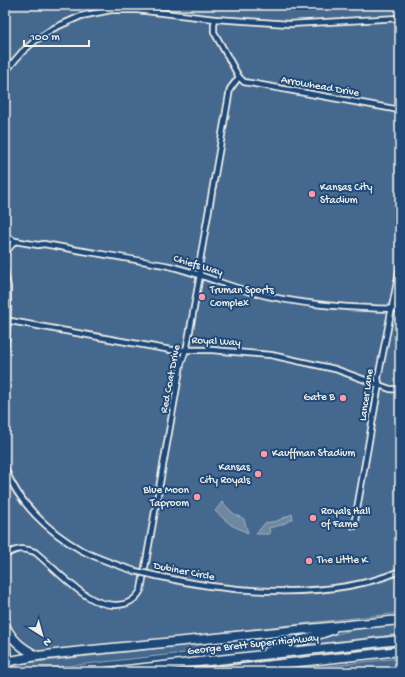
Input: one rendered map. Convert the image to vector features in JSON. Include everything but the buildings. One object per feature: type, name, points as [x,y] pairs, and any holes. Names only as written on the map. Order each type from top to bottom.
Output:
[{"type":"highway","points":[[8,666],[37,656],[400,620]]},
{"type":"highway","points":[[257,656],[285,645],[345,626]]},
{"type":"highway","points":[[5,627],[12,638],[37,656]]},
{"type":"highway","name":"George Brett Super Highway","points":[[108,672],[400,640]]},
{"type":"highway","name":"George Brett Super Highway","points":[[208,672],[400,651]]},
{"type":"main road","points":[[5,627],[8,666]]},
{"type":"street","points":[[5,72],[22,52],[44,34],[66,22],[90,14],[111,10],[137,10],[215,19],[289,24],[400,18]]},
{"type":"street","points":[[215,19],[214,32],[239,78]]},
{"type":"street","name":"Arrowhead Drive","points":[[239,78],[244,82],[400,110]]},
{"type":"street","name":"Red Coat Drive","points":[[5,555],[19,549],[26,549],[35,552],[85,595],[111,605],[124,605],[131,601],[137,597],[143,586],[181,364],[200,275],[199,266],[230,89],[239,78]]},
{"type":"street","name":"Chiefs Way","points":[[5,236],[15,241],[38,245],[44,244],[169,266],[244,290],[288,300],[328,306],[400,309]]},
{"type":"street","points":[[5,253],[15,241]]},
{"type":"street","name":"Lancer Lane","points":[[354,526],[379,384],[378,378],[400,267]]},
{"type":"street","points":[[5,272],[8,288],[7,333],[5,349]]},
{"type":"street","name":"Royal Way","points":[[5,320],[171,350],[212,350],[272,355],[335,370],[390,389],[400,390]]},
{"type":"street","name":"Dubiner Circle","points":[[5,468],[11,481],[25,502],[35,514],[58,534],[81,550],[135,571],[181,582],[217,588],[286,591],[350,586],[389,576],[400,571]]},
{"type":"shaded area","name":"Truman Sports Complex","points":[[5,5],[400,5],[400,613],[43,652],[32,650],[23,645],[17,638],[10,620],[5,590]]},
{"type":"shaded area","points":[[222,502],[234,514],[244,519],[248,533],[231,525],[215,511]]},
{"type":"shaded area","points":[[292,514],[293,519],[281,525],[269,528],[270,534],[256,534],[265,523],[277,521]]},
{"type":"shaded area","points":[[400,624],[400,634],[298,646],[344,632],[363,628]]},
{"type":"shaded area","points":[[315,631],[303,636],[274,643],[14,672],[14,666],[18,664]]},
{"type":"shaded area","points":[[400,658],[400,672],[273,672]]},
{"type":"place","name":"Kansas City Stadium","points":[[312,194]]},
{"type":"place","name":"Truman Sports Complex","points":[[202,297]]},
{"type":"place","name":"Gate B","points":[[343,398]]},
{"type":"place","name":"Kauffman Stadium","points":[[264,454]]},
{"type":"place","name":"Kansas City Royals","points":[[258,474]]},
{"type":"place","name":"Blue Moon Taproom","points":[[197,497]]},
{"type":"place","name":"Royals Hall of Fame","points":[[313,518]]},
{"type":"place","name":"The Little K","points":[[309,561]]}]
